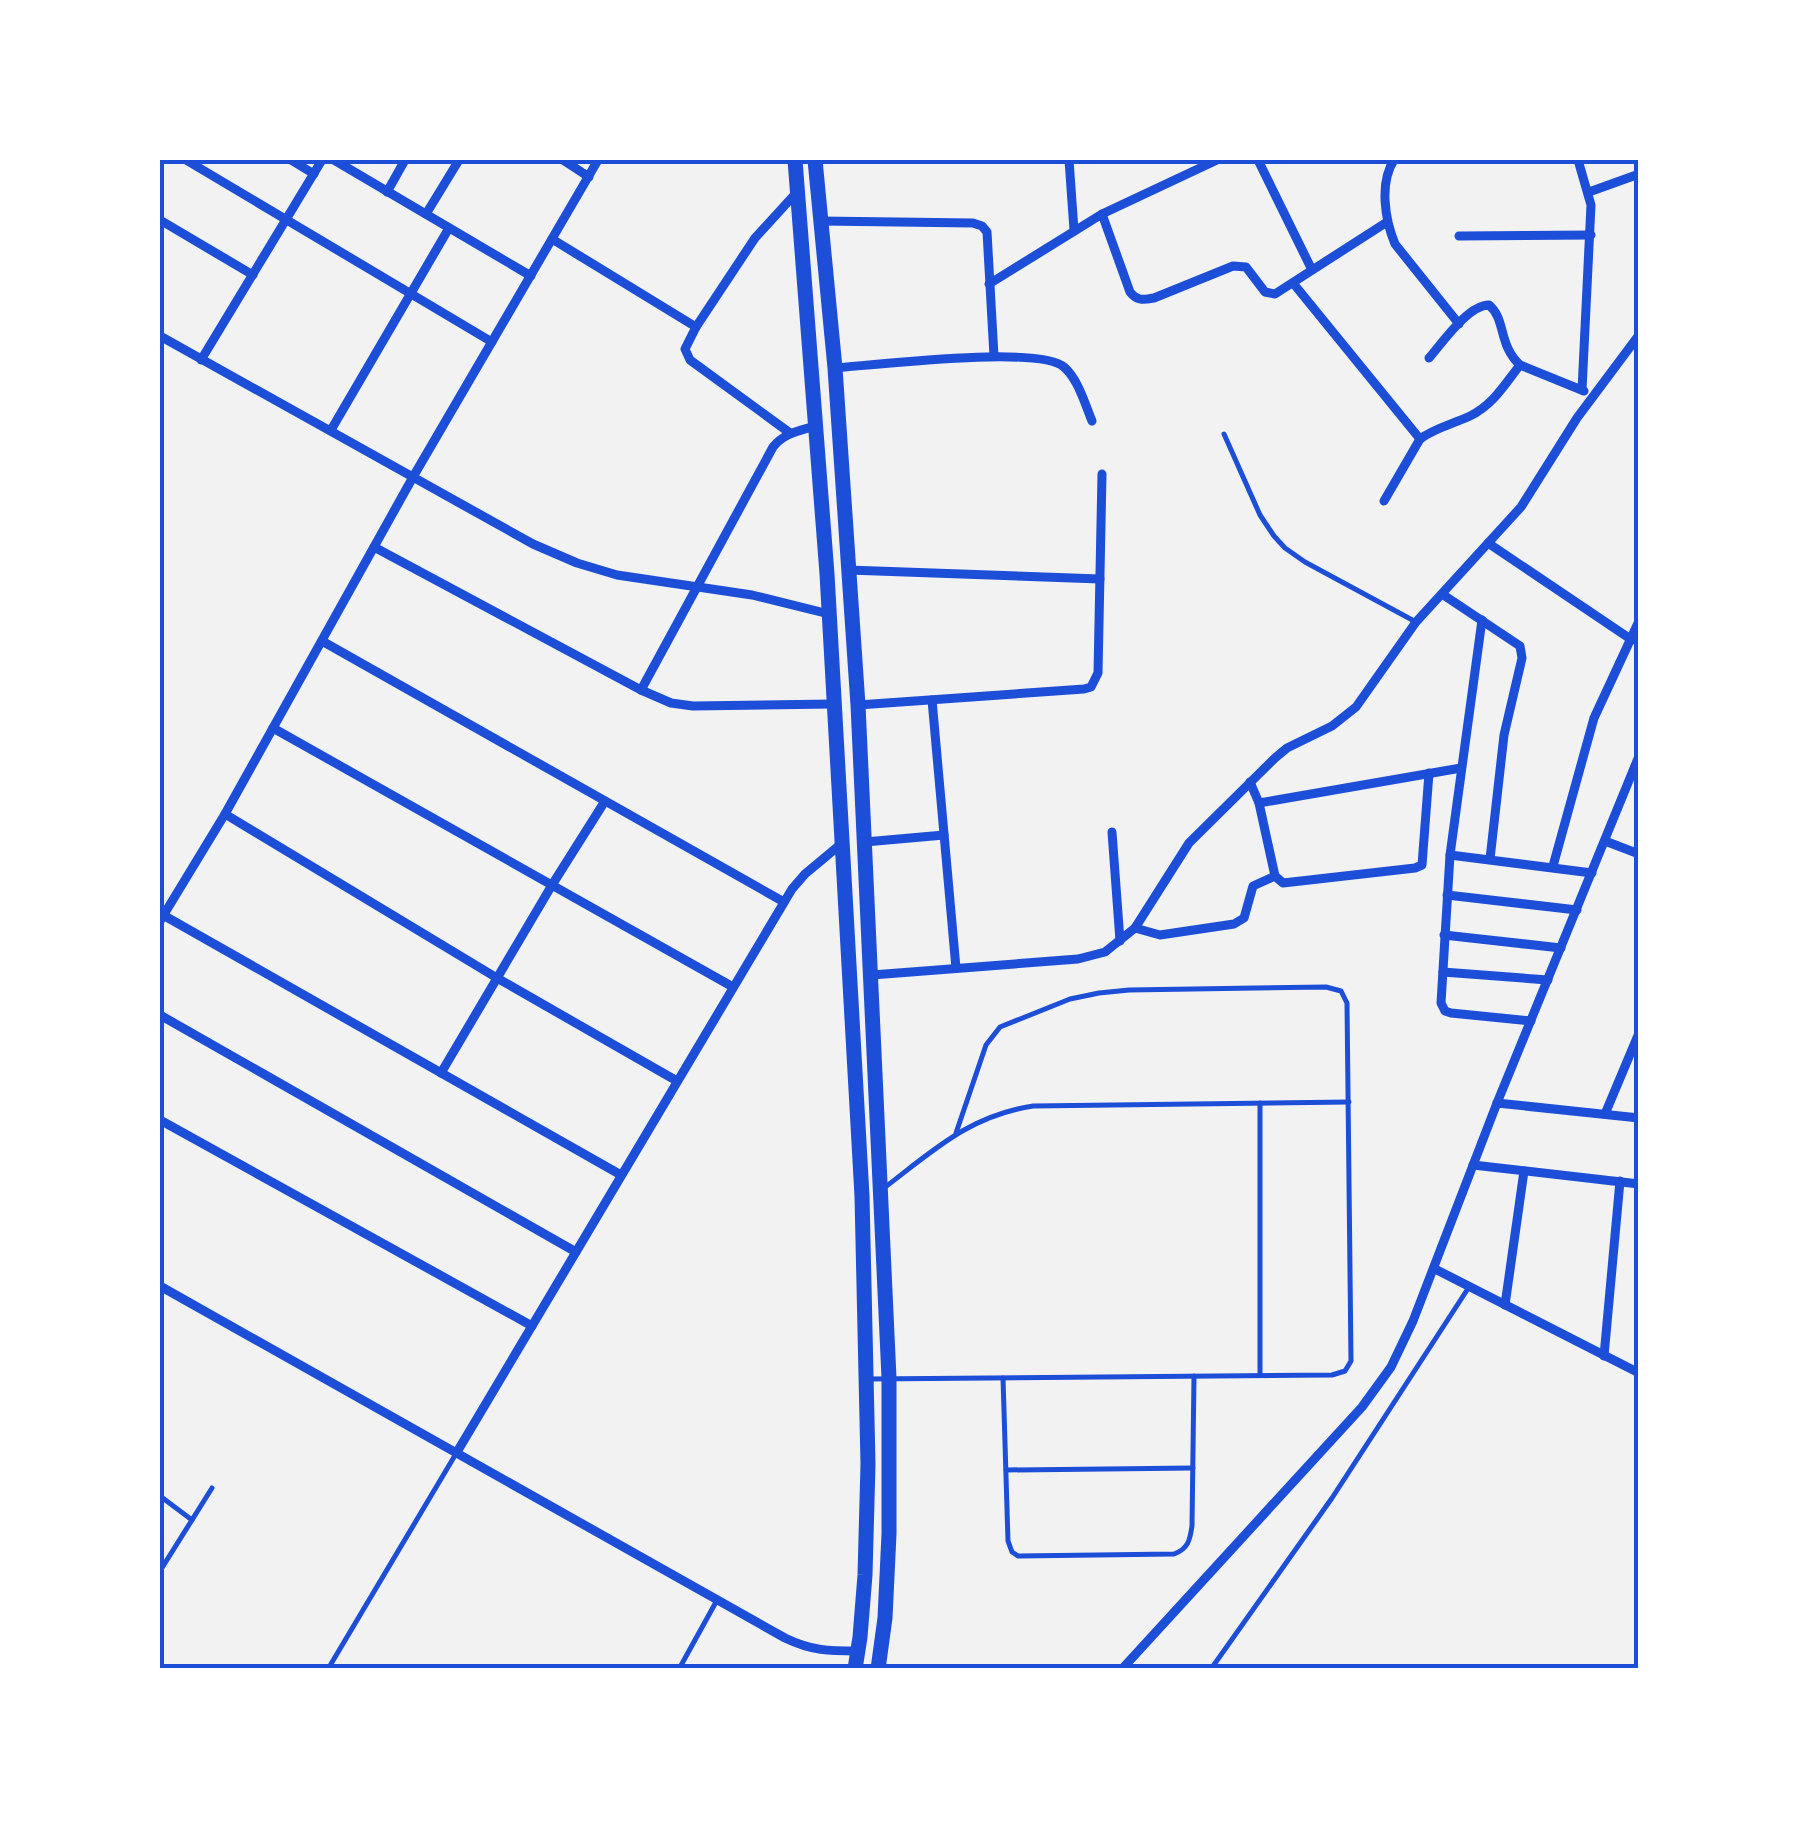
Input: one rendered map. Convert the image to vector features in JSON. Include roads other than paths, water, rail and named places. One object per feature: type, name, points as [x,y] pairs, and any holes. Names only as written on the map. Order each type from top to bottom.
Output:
[{"type":"main road","points":[[795,160],[829,614],[862,1196],[868,1464],[865,1575],[855,1669]]},
{"type":"main road","points":[[815,160],[835,368],[858,705],[889,1378],[889,1534],[878,1669]]},
{"type":"street","points":[[186,160],[492,342]]},
{"type":"street","points":[[291,160],[314,174]]},
{"type":"street","points":[[202,360],[322,160]]},
{"type":"street","points":[[334,160],[531,276]]},
{"type":"street","points":[[387,192],[404,160]]},
{"type":"street","points":[[426,214],[460,160]]},
{"type":"street","points":[[563,160],[589,177]]},
{"type":"street","points":[[598,160],[162,918],[622,1175]]},
{"type":"street","points":[[1069,160],[1074,230]]},
{"type":"street","points":[[990,284],[1102,214],[1217,160]]},
{"type":"street","points":[[1258,160],[1312,270]]},
{"type":"street","points":[[1394,160],[1386,178],[1387,222],[1395,244],[1458,324]]},
{"type":"street","points":[[1578,160],[1592,205],[1582,390]]},
{"type":"street","points":[[1589,192],[1639,174]]},
{"type":"street","points":[[790,433],[690,360],[685,350],[696,327],[756,238],[797,192]]},
{"type":"street","points":[[1102,214],[1130,292],[1142,300],[1233,266],[1246,267],[1261,288],[1274,294],[1387,222]]},
{"type":"street","points":[[160,220],[253,275]]},
{"type":"street","points":[[820,221],[973,222],[982,226],[987,232],[994,356]]},
{"type":"street","points":[[331,430],[449,228]]},
{"type":"street","points":[[1459,236],[1591,235]]},
{"type":"street","points":[[552,239],[696,327]]},
{"type":"street","points":[[1293,283],[1420,439]]},
{"type":"street","points":[[1429,358],[1458,324],[1483,304],[1494,307],[1507,350],[1520,365],[1593,396]]},
{"type":"street","points":[[872,975],[1078,959],[1104,952],[1120,941],[1135,928],[1189,843],[1250,782],[1287,748],[1332,726],[1356,707],[1416,622],[1521,507],[1593,396],[1639,335]]},
{"type":"street","points":[[160,336],[533,544],[578,563],[617,575],[698,586],[829,614]]},
{"type":"street","points":[[835,368],[1030,356],[1067,368],[1092,421]]},
{"type":"street","points":[[1384,501],[1420,439],[1482,409],[1520,365]]},
{"type":"street","points":[[640,690],[773,447],[790,433],[815,426]]},
{"type":"street","points":[[858,705],[1091,686],[1098,673],[1102,474]]},
{"type":"street","points":[[1488,543],[1632,640]]},
{"type":"street","points":[[374,546],[640,690],[671,702],[692,706],[834,704]]},
{"type":"street","points":[[848,570],[1100,579]]},
{"type":"street","points":[[1442,594],[1520,646],[1522,658],[1504,735],[1490,859]]},
{"type":"street","points":[[1482,620],[1450,855],[1441,1003],[1451,1013],[1531,1020]]},
{"type":"street","points":[[1554,866],[1594,718],[1639,621]]},
{"type":"street","points":[[322,641],[784,902]]},
{"type":"street","points":[[932,700],[956,968]]},
{"type":"street","points":[[273,728],[733,988]]},
{"type":"street","points":[[1122,1669],[1362,1407],[1392,1367],[1435,1269],[1497,1102],[1639,756]]},
{"type":"street","points":[[1259,802],[1460,768]]},
{"type":"street","points":[[1250,782],[1259,802],[1275,876],[1283,883],[1419,867],[1424,860],[1430,773]]},
{"type":"street","points":[[441,1073],[605,801]]},
{"type":"street","points":[[225,814],[677,1081]]},
{"type":"street","points":[[1112,832],[1120,941]]},
{"type":"street","points":[[865,842],[944,835]]},
{"type":"street","points":[[1605,841],[1639,854]]},
{"type":"street","points":[[457,1452],[784,902],[804,874],[841,844]]},
{"type":"street","points":[[1450,855],[1592,873]]},
{"type":"street","points":[[1135,928],[1160,934],[1234,924],[1244,918],[1253,886],[1275,876]]},
{"type":"street","points":[[1447,895],[1576,910]]},
{"type":"street","points":[[1444,934],[1561,948]]},
{"type":"street","points":[[1443,972],[1548,980]]},
{"type":"street","points":[[160,1015],[576,1252]]},
{"type":"street","points":[[1605,1114],[1639,1033]]},
{"type":"street","points":[[1497,1102],[1639,1118]]},
{"type":"street","points":[[160,1120],[532,1326]]},
{"type":"street","points":[[1473,1166],[1639,1184]]},
{"type":"street","points":[[1506,1305],[1524,1171]]},
{"type":"street","points":[[1604,1356],[1620,1182]]},
{"type":"street","points":[[1435,1269],[1639,1373]]},
{"type":"street","points":[[160,1286],[804,1648],[858,1651]]},
{"type":"lane","points":[[1224,434],[1260,515],[1285,548],[1416,622]]},
{"type":"lane","points":[[867,1380],[1339,1374],[1351,1361],[1347,1002],[1340,991],[1326,987],[1130,990],[1070,999],[992,1033],[956,1134]]},
{"type":"lane","points":[[881,1190],[956,1134],[994,1115],[1033,1106],[1349,1102]]},
{"type":"lane","points":[[1260,1103],[1260,1376]]},
{"type":"lane","points":[[1211,1669],[1332,1498],[1469,1286]]},
{"type":"lane","points":[[1003,1378],[1009,1547],[1018,1556],[1038,1556],[1183,1551],[1192,1526],[1194,1376]]},
{"type":"lane","points":[[328,1669],[457,1452]]},
{"type":"lane","points":[[1006,1470],[1193,1468]]},
{"type":"lane","points":[[160,1572],[212,1488]]},
{"type":"lane","points":[[160,1496],[192,1520]]},
{"type":"lane","points":[[679,1669],[718,1600]]}]
